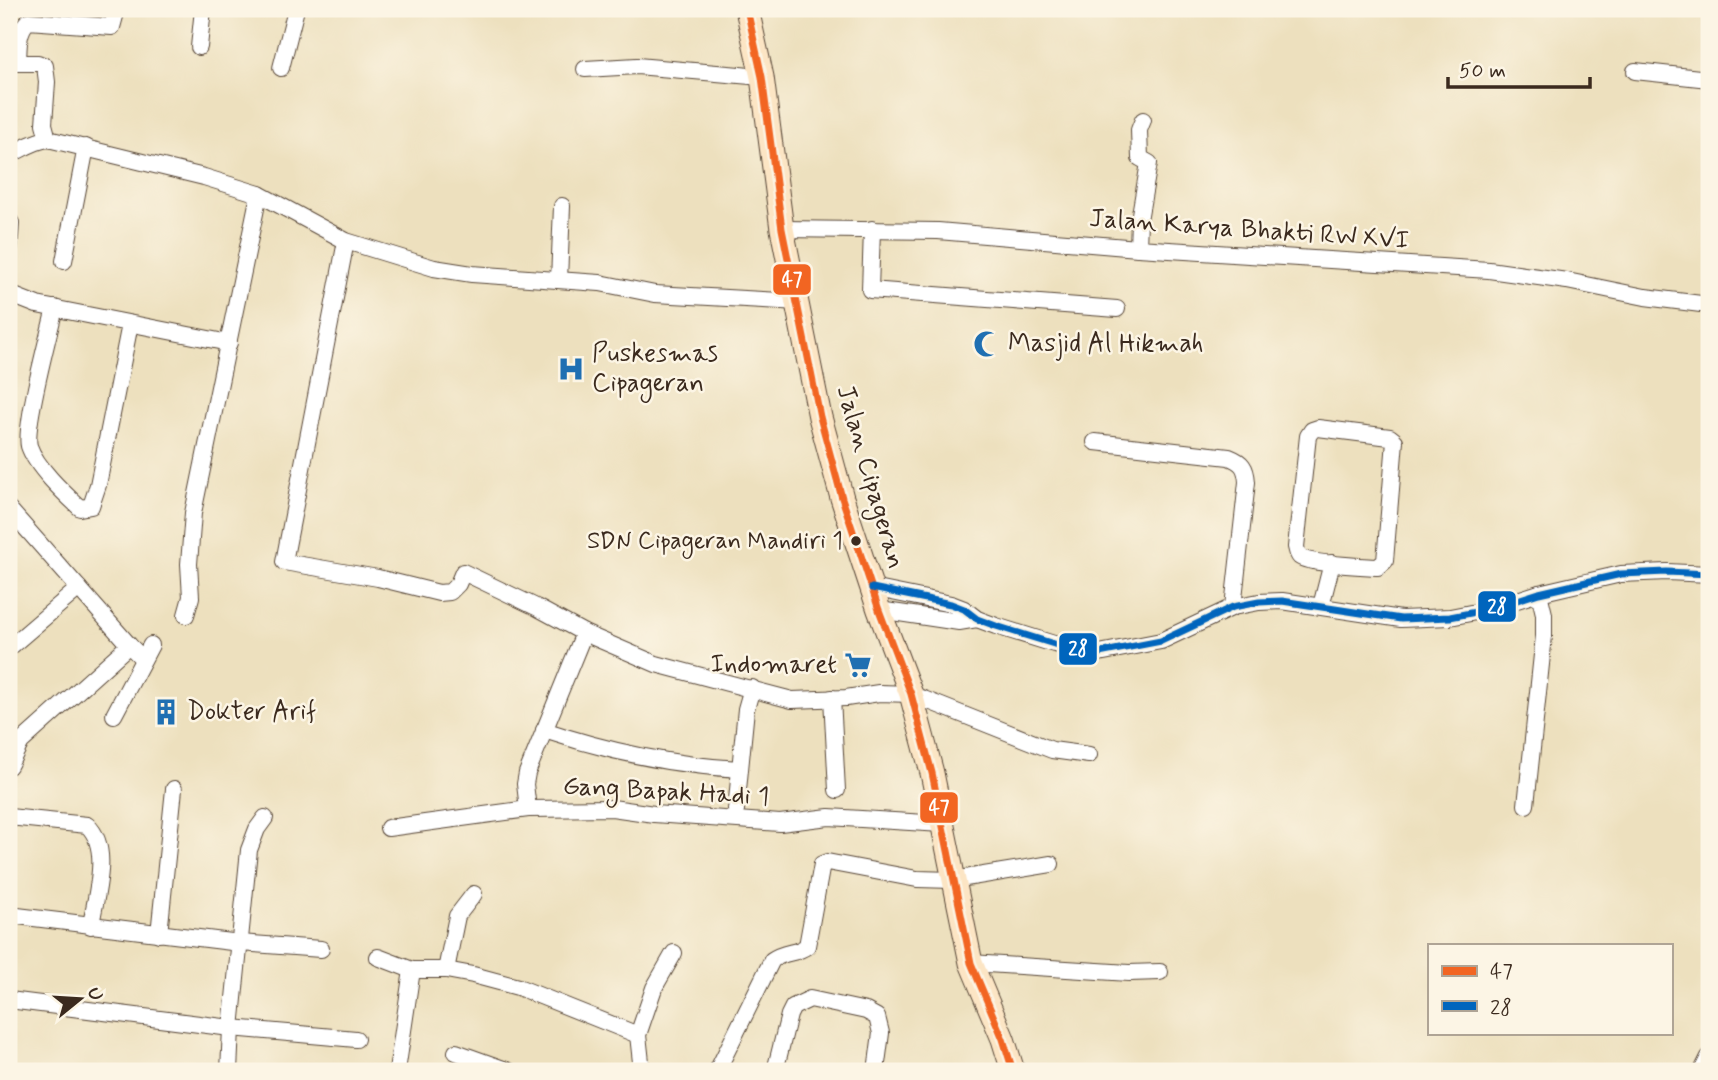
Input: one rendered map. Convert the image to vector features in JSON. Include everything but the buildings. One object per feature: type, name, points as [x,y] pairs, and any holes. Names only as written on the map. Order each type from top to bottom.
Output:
[{"type":"street","points":[[48,139],[44,124],[45,66],[38,63],[14,63],[24,25],[28,21],[112,27],[117,9]]},
{"type":"street","points":[[199,47],[203,9]]},
{"type":"street","points":[[281,68],[296,9]]},
{"type":"street","name":"Jalan Cipageran","points":[[747,9],[762,77],[782,229],[799,302],[820,417],[842,498],[911,694],[932,773],[971,963],[1003,1039],[1013,1071]]},
{"type":"street","points":[[585,69],[637,66],[762,77]]},
{"type":"street","points":[[1635,71],[1709,79]]},
{"type":"street","points":[[1138,248],[1139,220],[1149,163],[1140,158],[1139,130],[1143,120]]},
{"type":"street","points":[[9,155],[26,148],[33,141],[48,139],[204,177],[259,194],[346,241],[434,268],[472,274],[600,283],[654,294],[799,302]]},
{"type":"street","points":[[64,261],[86,147]]},
{"type":"street","points":[[186,615],[191,597],[189,564],[193,513],[259,194]]},
{"type":"street","points":[[559,280],[562,206]]},
{"type":"street","points":[[9,220],[9,251]]},
{"type":"street","name":"Jalan Karya Bhakti RW XVI","points":[[782,229],[938,231],[1138,248],[1489,270],[1567,281],[1645,297],[1709,305]]},
{"type":"street","points":[[872,229],[870,290],[1117,309]]},
{"type":"street","points":[[346,241],[284,562],[377,578],[439,593],[450,592],[458,584],[463,572],[656,664],[792,700],[879,693],[911,694],[1052,750],[1089,755]]},
{"type":"street","points":[[9,294],[27,302],[229,343]]},
{"type":"street","points":[[55,308],[28,437],[36,459],[80,508],[91,506],[98,485],[130,324]]},
{"type":"street","points":[[1318,428],[1390,437],[1395,441],[1396,447],[1385,561],[1378,567],[1332,563],[1302,558],[1296,547],[1308,436],[1312,430],[1318,428]]},
{"type":"street","points":[[1095,442],[1229,457],[1244,466],[1247,482],[1233,607]]},
{"type":"street","points":[[9,509],[129,645],[147,652],[114,715]]},
{"type":"street","points":[[9,534],[21,523]]},
{"type":"street","points":[[1321,606],[1332,563]]},
{"type":"street","points":[[876,599],[951,604],[964,609],[977,619],[1054,645],[1099,653],[1138,647],[1161,640],[1233,607],[1282,601],[1401,619],[1450,617],[1621,574],[1709,574]]},
{"type":"street","points":[[9,648],[79,588]]},
{"type":"street","points":[[1526,804],[1544,636],[1544,614],[1539,593]]},
{"type":"street","points":[[876,599],[959,622],[977,619]]},
{"type":"street","points":[[527,797],[527,773],[584,632]]},
{"type":"street","points":[[9,766],[20,742],[129,645]]},
{"type":"street","points":[[736,810],[746,709],[752,688]]},
{"type":"street","points":[[832,698],[837,790]]},
{"type":"street","points":[[544,730],[625,755],[660,762],[739,769]]},
{"type":"street","points":[[159,934],[174,789]]},
{"type":"street","name":"Gang Bapak Hadi 1","points":[[388,828],[527,797],[654,814],[780,823],[829,817],[942,824]]},
{"type":"street","points":[[9,817],[86,825],[93,831],[100,847],[100,867],[91,926]]},
{"type":"street","points":[[229,1071],[249,850],[257,828],[265,818]]},
{"type":"street","points":[[717,1071],[772,960],[782,953],[807,946],[822,864],[827,862],[917,879],[953,880],[1051,864]]},
{"type":"street","points":[[446,970],[457,916],[474,894]]},
{"type":"street","points":[[9,915],[240,943],[321,949]]},
{"type":"street","points":[[642,1071],[638,1034],[654,988],[674,953]]},
{"type":"street","points":[[378,957],[412,970],[446,970],[518,987],[638,1034]]},
{"type":"street","points":[[971,963],[1129,973],[1160,972]]},
{"type":"street","points":[[397,1071],[412,970]]},
{"type":"street","points":[[775,1071],[789,1015],[793,1007],[810,999],[866,1011],[877,1017],[881,1033],[876,1071]]},
{"type":"street","points":[[9,1000],[231,1028],[356,1039]]},
{"type":"street","points":[[456,1052],[509,1071]]},
{"type":"street","points":[[1702,1071],[1709,1057]]},
{"type":"transit line","name":"47","points":[[747,9],[762,77],[782,229],[820,417],[842,498],[879,610],[911,694],[932,773],[971,963],[1003,1039],[1013,1071]]},
{"type":"transit line","name":"28","points":[[872,588],[951,604],[996,626],[1054,644],[1099,653],[1161,641],[1233,607],[1259,602],[1282,601],[1401,619],[1450,617],[1621,574],[1709,574]]},
{"type":"place","name":"Masjid Al Hikmah","points":[[987,344]]},
{"type":"place","name":"Puskesmas Cipageran","points":[[571,369]]},
{"type":"place","name":"SDN Cipageran Mandiri 1","points":[[856,541]]},
{"type":"place","name":"Indomaret","points":[[858,665]]},
{"type":"place","name":"Dokter Arif","points":[[166,712]]}]
